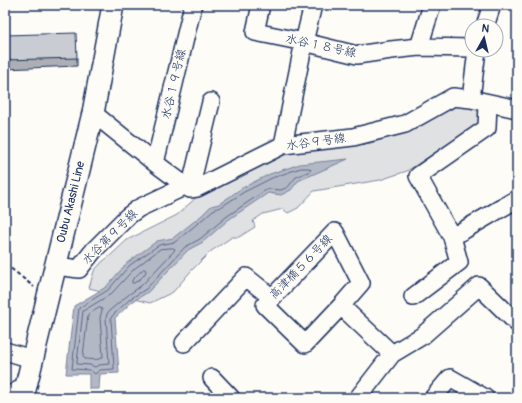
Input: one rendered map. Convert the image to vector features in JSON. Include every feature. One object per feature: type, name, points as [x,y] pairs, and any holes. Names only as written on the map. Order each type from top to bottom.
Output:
[{"type":"main road","name":"Oubu Akashi Line","points":[[24,392],[93,113],[113,5]]},
{"type":"street","name":"水谷１９号線","points":[[155,163],[193,5]]},
{"type":"street","name":"水谷１８号線","points":[[261,5],[255,32],[357,55],[418,47],[464,48]]},
{"type":"street","points":[[283,145],[313,5]]},
{"type":"street","points":[[418,47],[432,5]]},
{"type":"street","points":[[488,18],[492,5]]},
{"type":"street","points":[[470,99],[476,58]]},
{"type":"street","name":"水谷９号線","points":[[187,187],[197,188],[283,145],[353,137],[405,124],[453,97],[517,109]]},
{"type":"street","points":[[93,113],[187,187],[211,102]]},
{"type":"street","points":[[413,297],[459,262],[452,237],[418,176],[487,128],[488,103]]},
{"type":"street","name":"水谷第９号線","points":[[56,266],[79,269],[94,250],[128,216],[139,208],[187,187]]},
{"type":"street","points":[[452,237],[517,198]]},
{"type":"street","name":"高津橋５６号線","points":[[335,232],[361,283],[341,306],[305,344],[265,305],[271,297],[335,232]]},
{"type":"street","points":[[184,343],[246,277],[271,297]]},
{"type":"street","points":[[358,398],[392,354],[422,336],[480,286],[517,322]]},
{"type":"street","points":[[341,306],[392,354]]},
{"type":"street","points":[[5,351],[32,358]]},
{"type":"street","points":[[212,378],[231,398]]},
{"type":"street","points":[[433,398],[450,378],[485,398]]},
{"type":"street","points":[[9,398],[15,392],[24,392]]},
{"type":"path","points":[[5,266],[8,266],[37,289],[49,292]]},
{"type":"shaded area","points":[[457,106],[479,108],[479,124],[407,171],[380,180],[314,191],[298,208],[288,213],[283,209],[263,214],[253,221],[255,227],[239,237],[232,237],[210,252],[173,292],[150,303],[89,288],[94,271],[127,240],[177,215],[201,193],[277,156],[316,148],[367,144],[402,133]]},
{"type":"water","points":[[348,159],[298,181],[291,190],[281,195],[268,193],[228,220],[203,242],[188,250],[148,292],[132,302],[115,318],[119,373],[100,374],[99,389],[89,389],[89,374],[66,374],[74,306],[106,287],[127,263],[157,241],[173,238],[201,216],[211,206],[219,204],[242,188],[270,174],[300,164]]},
{"type":"building","points":[[76,33],[77,58],[5,60],[5,35]]}]
